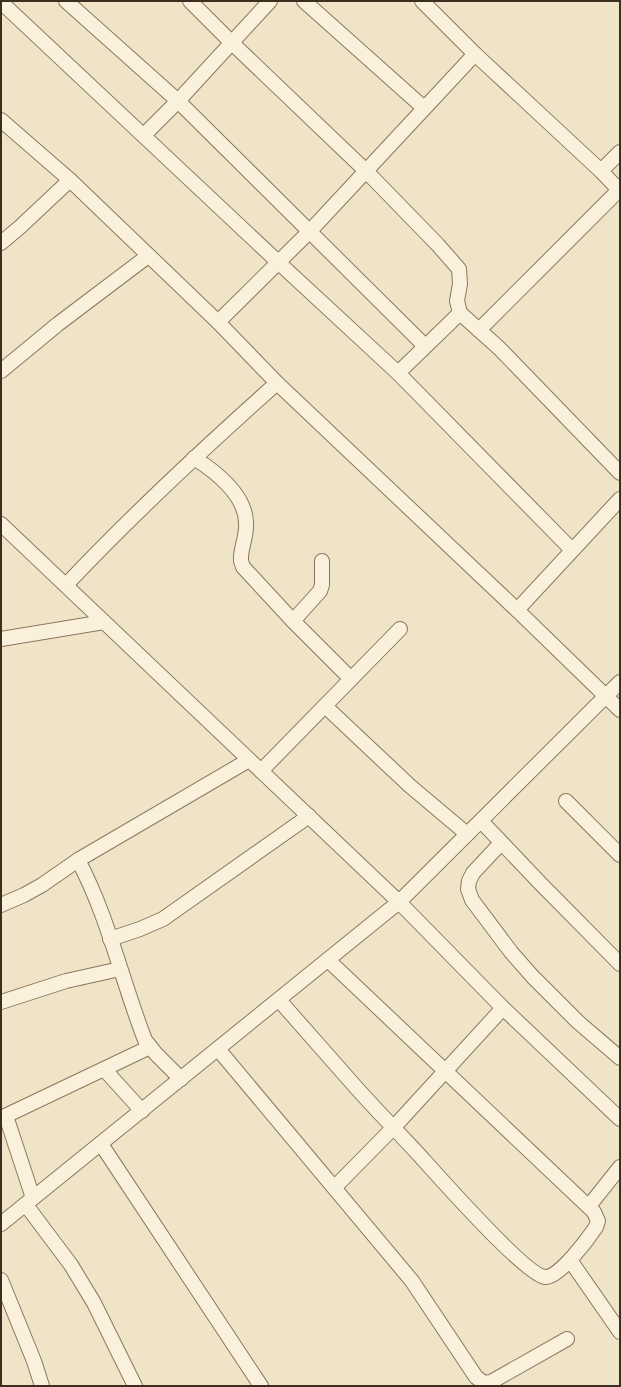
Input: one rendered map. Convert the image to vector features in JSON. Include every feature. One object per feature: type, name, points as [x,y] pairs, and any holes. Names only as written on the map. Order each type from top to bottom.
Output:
[{"type":"street","points":[[66,1],[178,101],[425,346]]},
{"type":"street","points":[[190,1],[366,172],[438,245],[456,265],[460,273],[457,301],[460,312],[480,330],[620,473]]},
{"type":"street","points":[[144,135],[178,101],[270,1]]},
{"type":"street","points":[[304,1],[424,108]]},
{"type":"street","points":[[422,1],[475,54],[620,190],[480,330]]},
{"type":"street","points":[[2,3],[398,373],[572,550]]},
{"type":"street","points":[[218,322],[310,231],[475,54]]},
{"type":"street","points":[[2,124],[70,180],[218,322],[277,383],[517,610],[620,710]]},
{"type":"street","points":[[600,170],[620,152]]},
{"type":"street","points":[[1,243],[20,228],[70,180]]},
{"type":"street","points":[[1,371],[58,324],[148,256]]},
{"type":"street","points":[[398,373],[460,312]]},
{"type":"street","points":[[66,586],[103,546],[194,458],[277,383]]},
{"type":"street","points":[[194,458],[209,467],[221,477],[232,490],[242,506],[245,513],[246,523],[241,562],[243,567],[293,621],[351,679]]},
{"type":"street","points":[[517,610],[620,499]]},
{"type":"street","points":[[1,524],[399,902],[503,1008],[620,1119]]},
{"type":"street","points":[[293,621],[320,591],[322,585],[322,561]]},
{"type":"street","points":[[1,639],[104,622]]},
{"type":"street","points":[[261,771],[400,629]]},
{"type":"street","points":[[1,1224],[399,902],[620,682]]},
{"type":"street","points":[[325,706],[410,786],[467,834]]},
{"type":"street","points":[[1,905],[42,885],[78,860],[249,760]]},
{"type":"street","points":[[566,802],[620,855]]},
{"type":"street","points":[[110,939],[140,929],[163,919],[309,816]]},
{"type":"street","points":[[481,821],[620,964]]},
{"type":"street","points":[[501,843],[473,873],[469,881],[468,889],[472,900],[511,952],[533,977],[578,1022],[620,1058]]},
{"type":"street","points":[[78,860],[88,880],[110,939],[145,1040],[181,1079]]},
{"type":"street","points":[[279,1000],[354,1085],[468,1208],[514,1255],[535,1272],[543,1276],[552,1276],[556,1274],[570,1260],[596,1227],[598,1221],[594,1212],[328,960]]},
{"type":"street","points":[[1,1002],[66,981],[120,969]]},
{"type":"street","points":[[334,1187],[446,1072],[503,1008]]},
{"type":"street","points":[[134,1386],[94,1303],[29,1201],[3,1117],[150,1047]]},
{"type":"street","points":[[218,1049],[412,1281],[476,1377],[484,1383],[491,1382],[567,1339]]},
{"type":"street","points":[[104,1069],[142,1111]]},
{"type":"street","points":[[101,1144],[261,1386]]},
{"type":"street","points":[[589,1206],[620,1167]]},
{"type":"street","points":[[570,1260],[620,1332]]},
{"type":"street","points":[[1,1280],[34,1361],[42,1386]]}]
